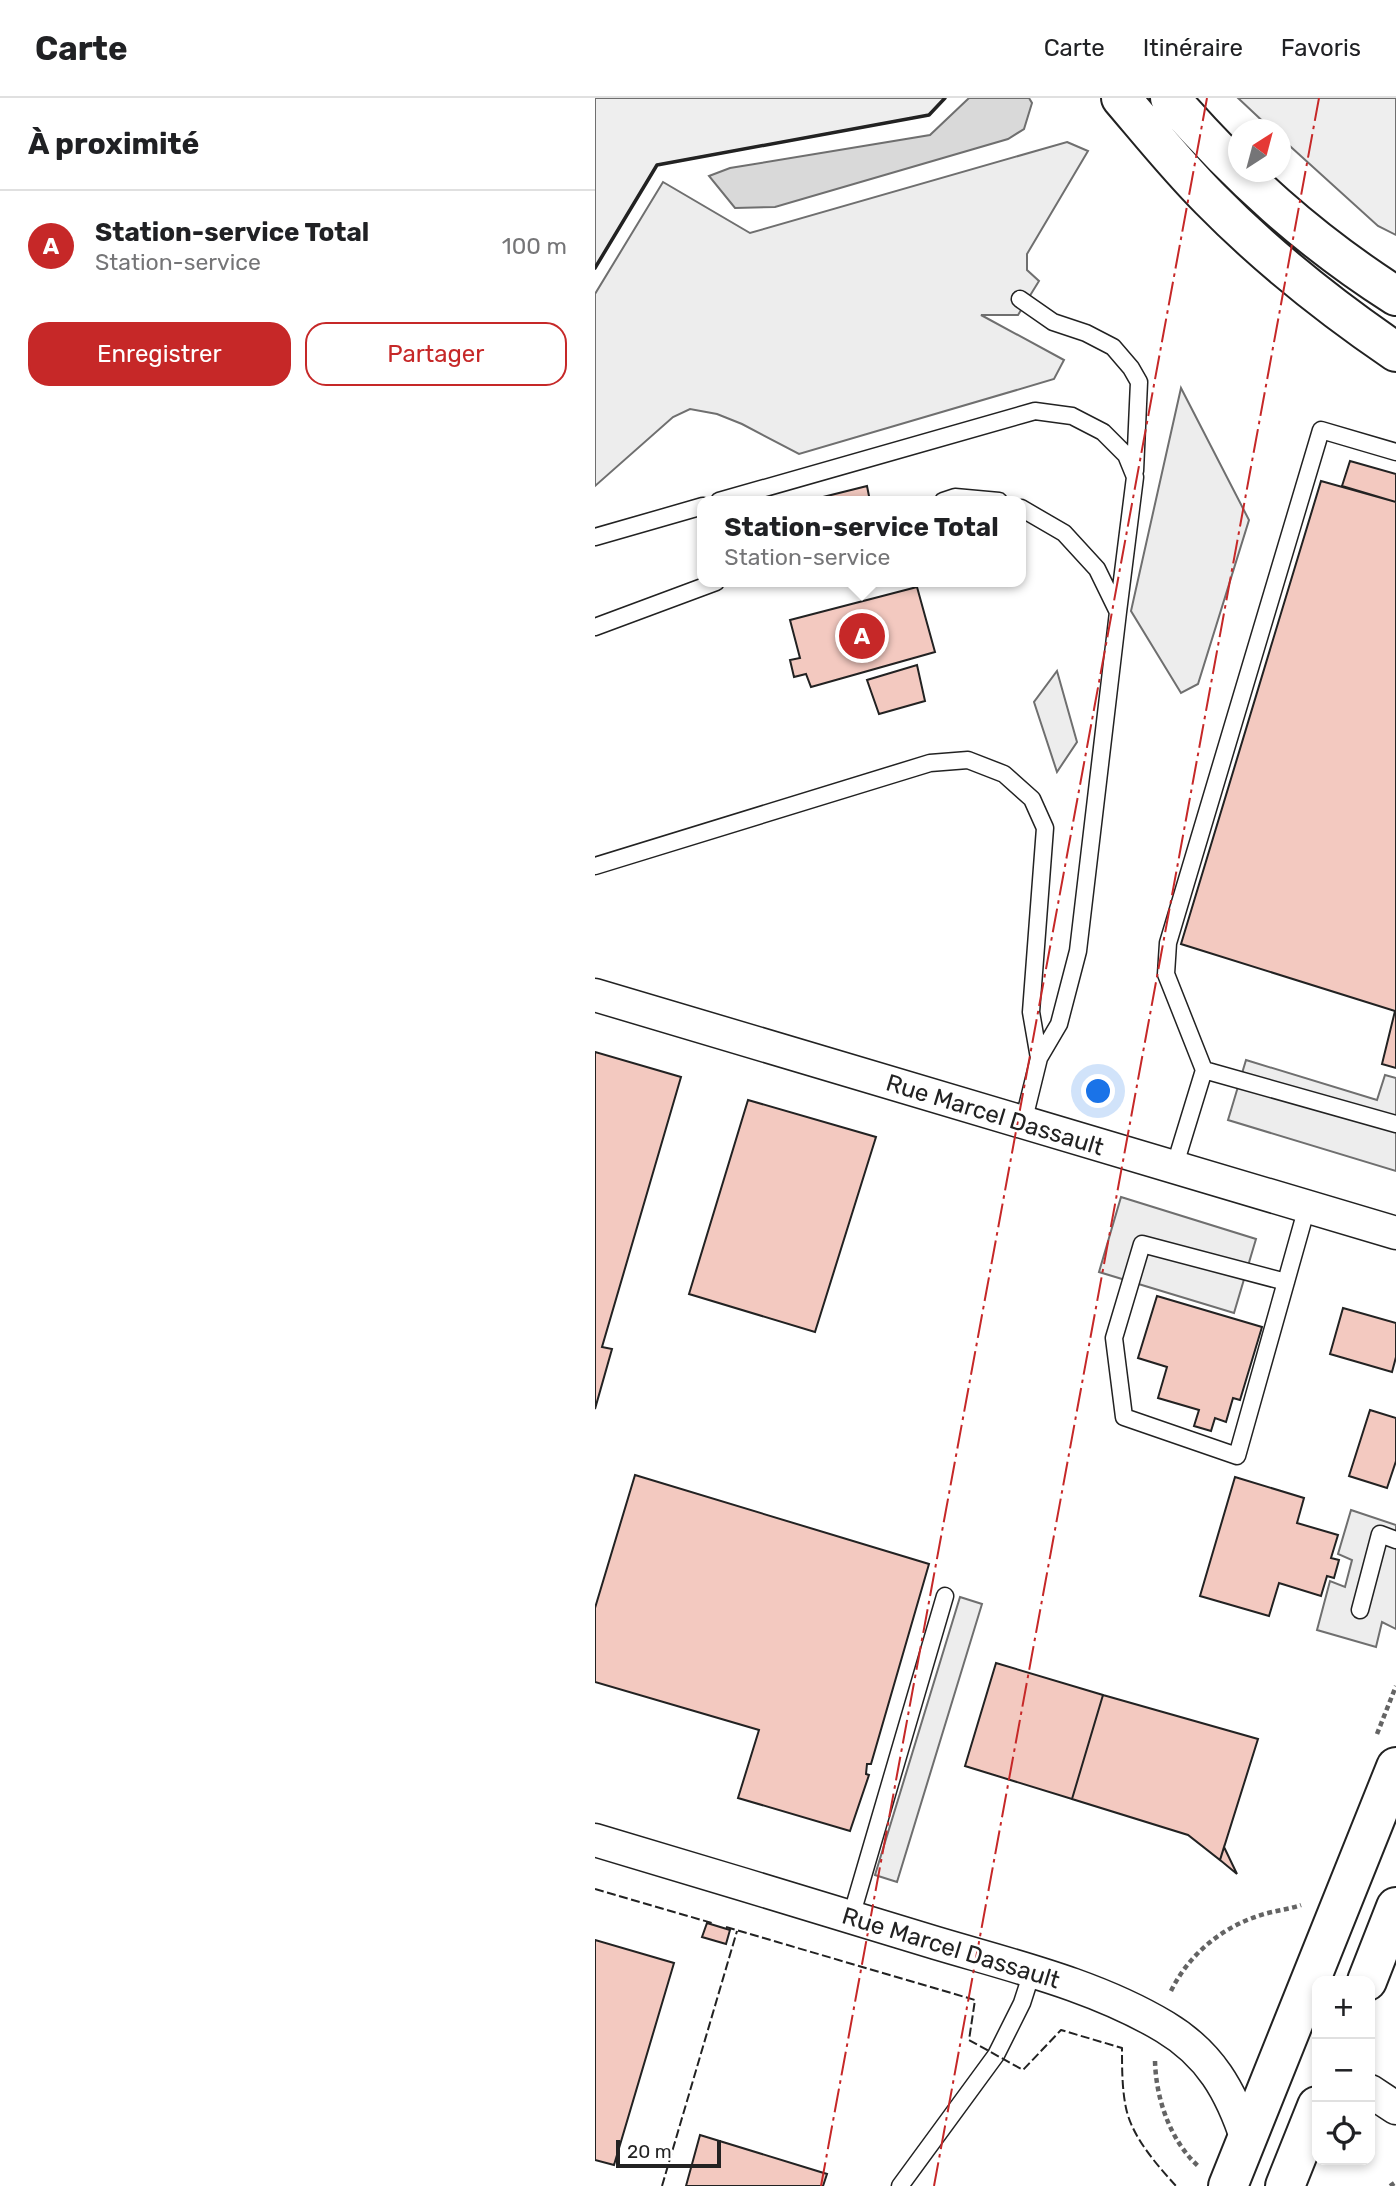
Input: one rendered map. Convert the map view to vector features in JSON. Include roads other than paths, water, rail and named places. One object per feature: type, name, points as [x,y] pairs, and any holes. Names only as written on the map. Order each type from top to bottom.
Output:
[{"type":"main road","points":[[1121,98],[1228,216],[1324,300],[1396,352]]},
{"type":"main road","points":[[1170,98],[1224,158],[1277,208],[1347,263],[1396,296]]},
{"type":"main road","points":[[1216,2179],[1247,2140],[1386,1752]]},
{"type":"main road","points":[[1369,1976],[1396,1907]]},
{"type":"main road","points":[[1285,2186],[1312,2118]]},
{"type":"street","name":"Rue Marcel Dassault","points":[[595,995],[1396,1233]]},
{"type":"street","name":"Rue Marcel Dassault","points":[[595,1840],[1032,1972],[1133,2009],[1185,2042],[1218,2076],[1230,2094],[1247,2140]]},
{"type":"street","points":[[1375,2094],[1396,2108]]},
{"type":"lane","points":[[1020,299],[1053,322],[1086,333],[1114,347],[1139,382],[1135,477],[1078,951],[1059,1024],[1039,1058],[1023,1123]]},
{"type":"lane","points":[[737,496],[1035,411],[1072,416],[1103,432],[1126,455],[1135,477]]},
{"type":"lane","points":[[1174,1168],[1204,1070],[1166,974],[1168,943],[1321,430],[1396,453]]},
{"type":"lane","points":[[595,537],[697,508]]},
{"type":"lane","points":[[1026,511],[1064,533],[1097,569],[1118,612]]},
{"type":"lane","points":[[595,627],[703,587]]},
{"type":"lane","points":[[595,866],[930,763],[968,760],[1004,774],[1032,799],[1045,828],[1031,1012],[1039,1058]]},
{"type":"lane","points":[[1204,1070],[1396,1124]]},
{"type":"lane","points":[[1286,1282],[1142,1244],[1114,1338],[1124,1418],[1237,1456],[1286,1282],[1307,1207]]},
{"type":"lane","points":[[1360,1610],[1380,1534],[1396,1540]]},
{"type":"lane","points":[[851,1917],[945,1596]]},
{"type":"lane","points":[[900,2186],[996,2055],[1021,2003],[1032,1972]]},
{"type":"place","name":"Station-service Total","points":[[862,636]]}]
